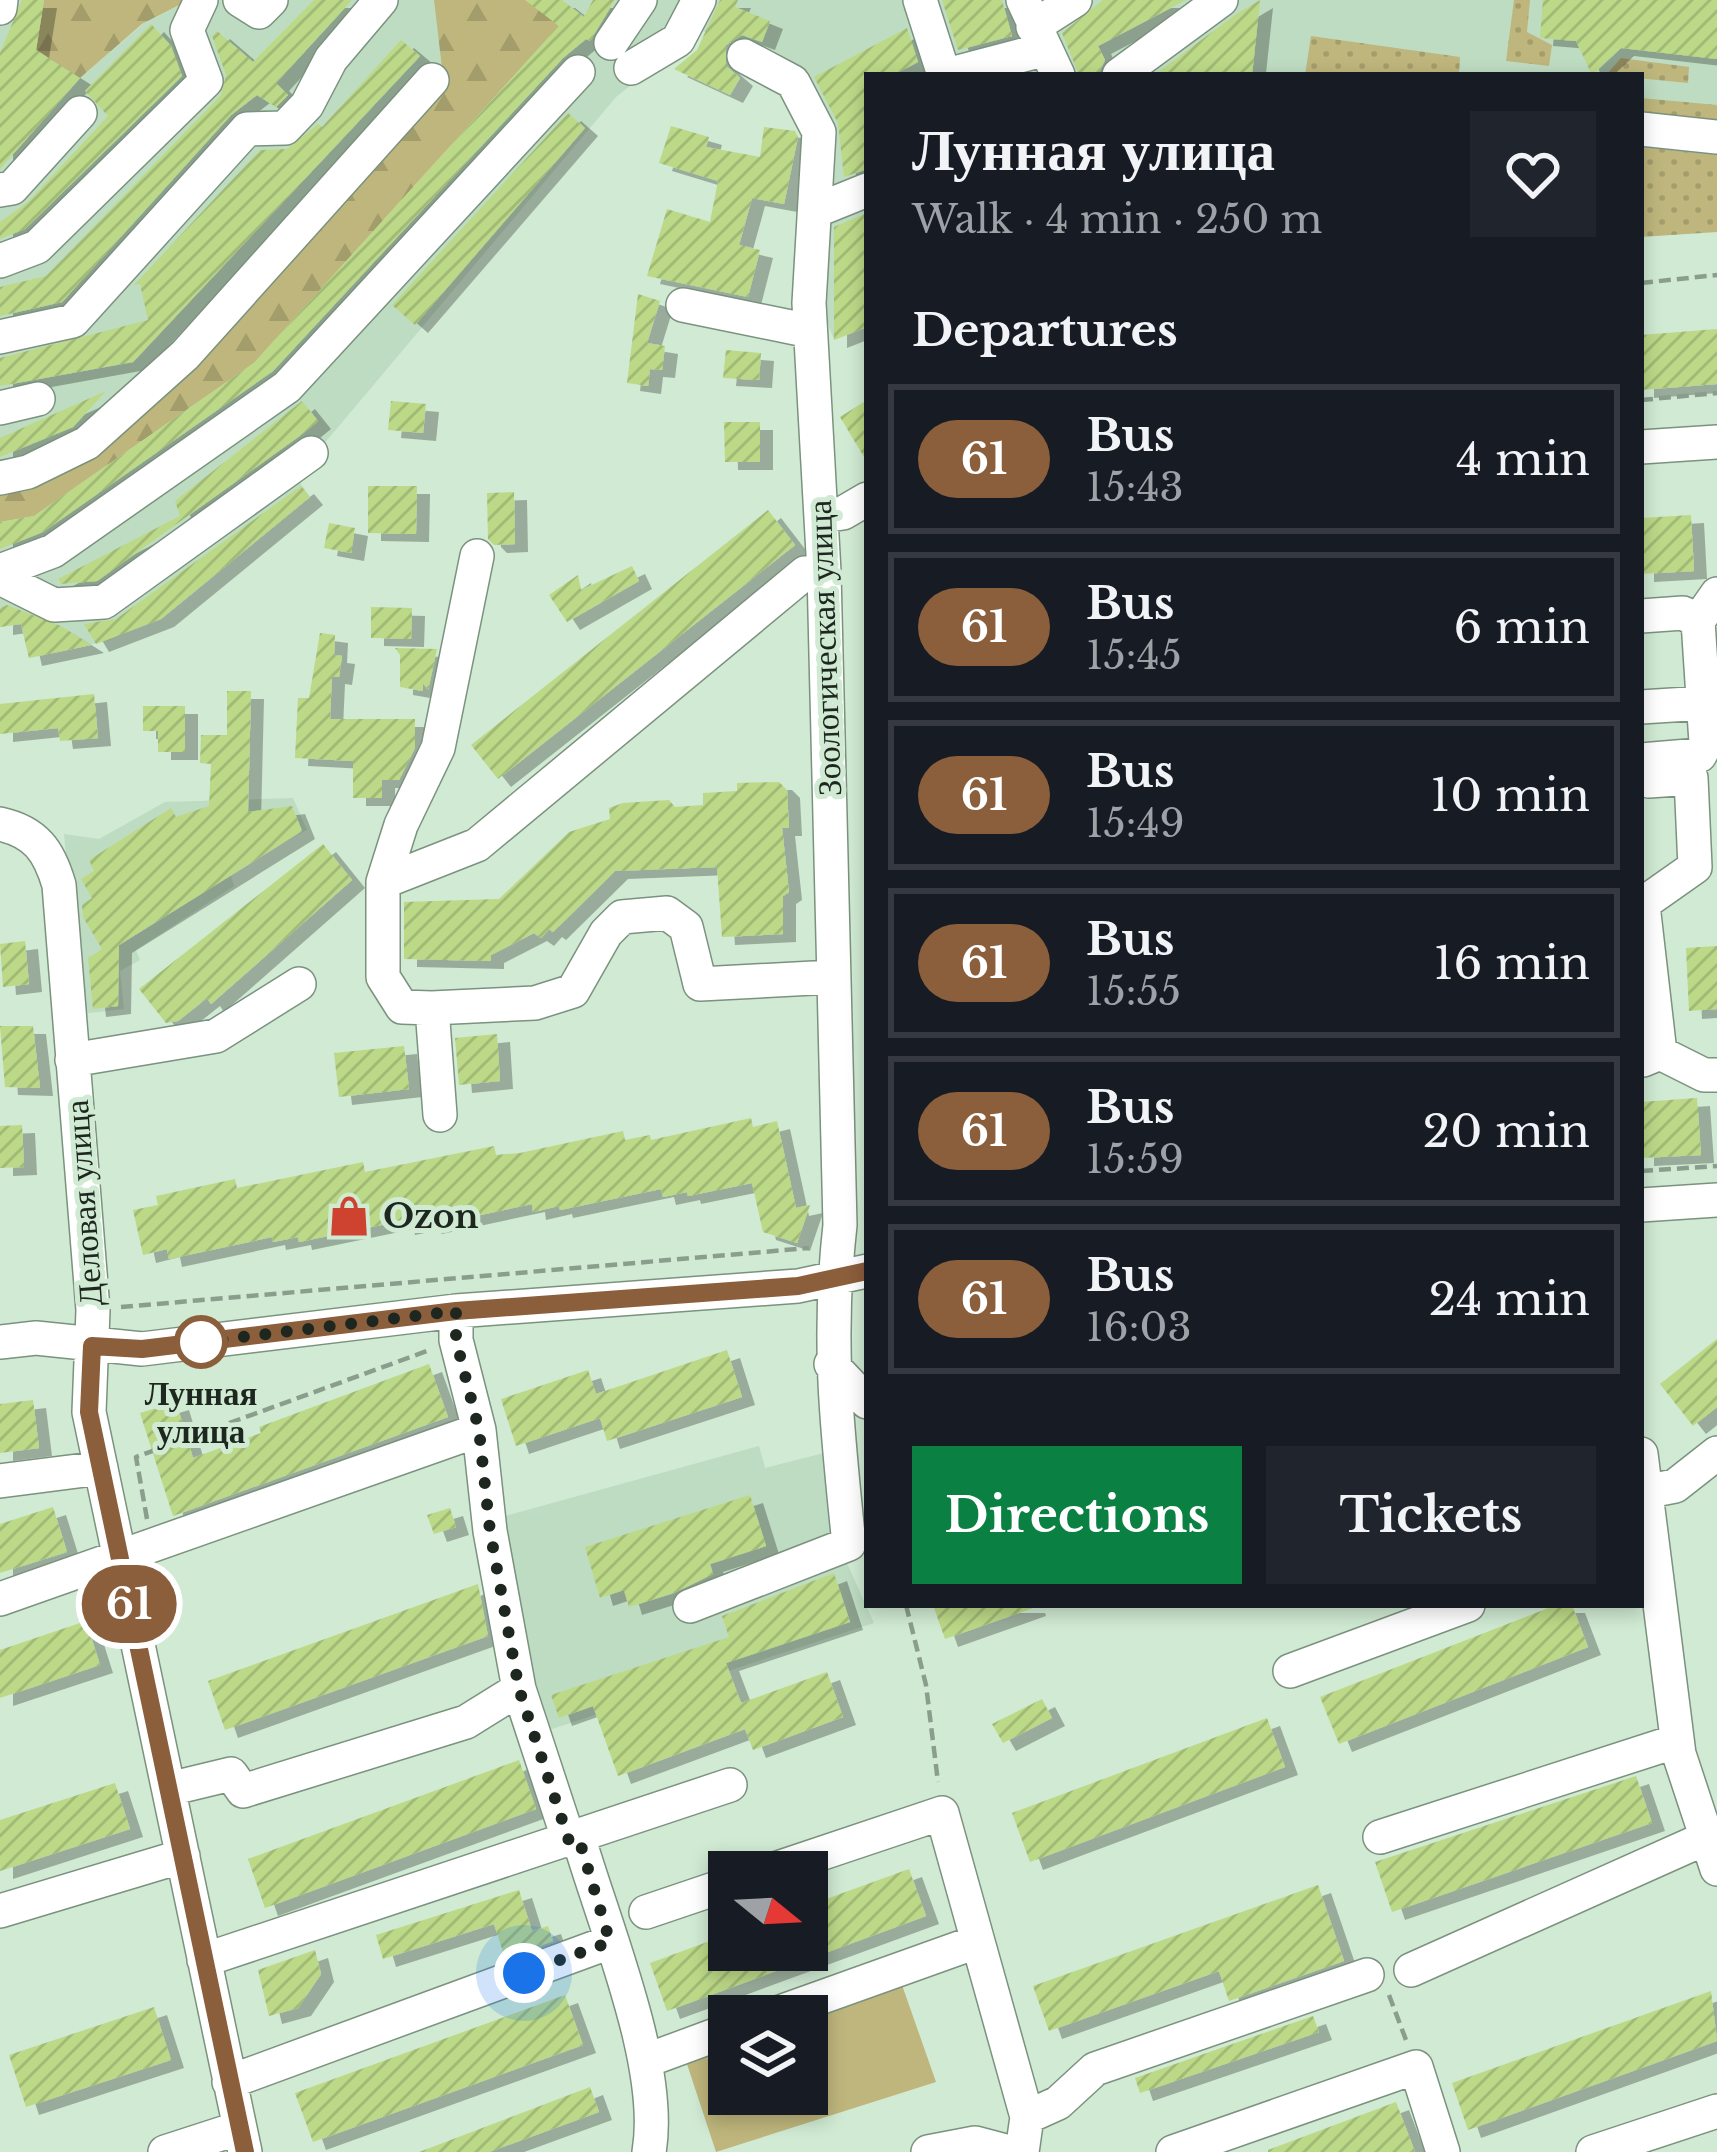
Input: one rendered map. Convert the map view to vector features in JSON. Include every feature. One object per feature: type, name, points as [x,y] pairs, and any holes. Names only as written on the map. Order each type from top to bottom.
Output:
[{"type":"street","points":[[0,261],[37,247],[206,81],[187,30],[201,0]]},
{"type":"street","points":[[240,0],[259,12],[272,0]]},
{"type":"street","points":[[0,337],[73,321],[247,129],[285,128],[307,105],[331,59],[381,0]]},
{"type":"street","points":[[640,0],[621,56],[679,40],[699,0]]},
{"type":"street","points":[[920,0],[945,72]]},
{"type":"street","points":[[954,72],[1040,38],[1075,0]]},
{"type":"street","points":[[1123,72],[1221,0]]},
{"type":"street","name":"Зоологическая улица","points":[[690,1606],[849,1544],[831,1364],[847,1264],[832,977],[822,516],[810,331],[819,132],[794,82],[745,56]]},
{"type":"street","points":[[0,574],[53,551],[287,387],[578,72]]},
{"type":"street","points":[[0,478],[28,472],[87,442],[185,355],[432,80]]},
{"type":"street","points":[[0,190],[12,188],[80,113]]},
{"type":"street","points":[[1644,129],[1717,137]]},
{"type":"street","points":[[815,211],[864,191]]},
{"type":"street","points":[[683,304],[810,331]]},
{"type":"street","points":[[0,408],[38,399]]},
{"type":"street","points":[[1644,447],[1717,442]]},
{"type":"street","points":[[0,574],[54,605],[104,602],[310,453]]},
{"type":"street","points":[[822,516],[843,513],[864,501]]},
{"type":"street","points":[[477,556],[438,748],[401,825],[382,882],[383,977],[402,1007],[535,1004],[573,991],[622,917],[667,914],[686,927],[700,984],[832,977]]},
{"type":"street","points":[[382,882],[477,844],[805,573],[824,572]]},
{"type":"street","points":[[1644,616],[1707,607],[1706,742],[1700,755],[1644,760]]},
{"type":"street","points":[[1644,707],[1704,703]]},
{"type":"street","points":[[1644,782],[1704,777],[1695,867],[1644,904]]},
{"type":"street","name":"Деловая улица","points":[[0,824],[38,840],[59,885],[93,1310],[89,1412],[242,2140]]},
{"type":"street","points":[[1644,943],[1650,1057],[1704,1076],[1717,1075]]},
{"type":"street","points":[[72,1060],[171,1048],[217,1036],[299,984]]},
{"type":"street","points":[[432,1008],[440,1115]]},
{"type":"street","points":[[1644,1205],[1717,1200]]},
{"type":"street","points":[[0,1342],[36,1338],[142,1349],[456,1326],[798,1286],[847,1264]]},
{"type":"street","points":[[456,1326],[479,1430],[490,1531],[519,1689],[610,1942],[645,2060],[654,2126],[644,2150]]},
{"type":"street","points":[[831,1364],[864,1399]]},
{"type":"street","points":[[0,1599],[479,1430]]},
{"type":"street","points":[[1027,2116],[1058,2103],[1095,2069],[1389,1980],[1712,1853],[1677,1742],[1645,1547],[1644,1492],[1675,1486],[1717,1453]]},
{"type":"street","points":[[0,1481],[101,1468]]},
{"type":"street","points":[[1290,1672],[1460,1608]]},
{"type":"street","points":[[169,1789],[231,1774],[243,1791],[466,1722],[519,1689]]},
{"type":"street","points":[[1380,1837],[1677,1742]]},
{"type":"street","points":[[204,1960],[730,1785]]},
{"type":"street","points":[[828,1851],[943,1813],[1027,2116],[1022,2152]]},
{"type":"street","points":[[0,1911],[183,1856]]},
{"type":"street","points":[[646,1912],[708,1891]]},
{"type":"street","points":[[230,2082],[610,1942]]},
{"type":"street","points":[[828,1995],[976,1942]]},
{"type":"street","points":[[645,2060],[708,2038]]},
{"type":"street","points":[[1173,2152],[1416,2068],[1443,2152]]},
{"type":"street","points":[[1593,2152],[1717,2110]]},
{"type":"street","points":[[164,2152],[242,2140]]},
{"type":"street","points":[[928,2152],[975,2143],[1009,2152]]},
{"type":"path","points":[[1644,283],[1717,275]]},
{"type":"path","points":[[1644,400],[1717,393]]},
{"type":"path","points":[[1644,1171],[1717,1166]]},
{"type":"path","points":[[93,1310],[847,1264]]},
{"type":"path","points":[[152,1544],[136,1457],[456,1326]]},
{"type":"path","points":[[907,1608],[926,1684],[943,1813]]},
{"type":"path","points":[[1389,1980],[1416,2068]]},
{"type":"shaded area","points":[[0,0],[44,0],[36,50],[80,78],[143,24],[189,0],[434,0],[445,84],[194,359],[0,489]]},
{"type":"shaded area","points":[[527,0],[1717,0],[1717,226],[1644,232],[1644,72],[864,72],[864,328],[834,340],[822,307],[826,133],[742,47],[700,30],[616,97],[296,477],[310,497],[161,619],[107,641],[29,658],[21,624],[0,627],[0,522],[254,363],[549,37],[564,31]]},
{"type":"shaded area","points":[[293,798],[307,830],[230,872],[234,886],[136,950],[140,960],[120,971],[124,1009],[81,1014],[64,834],[99,839],[165,802]]},
{"type":"shaded area","points":[[759,1446],[765,1468],[824,1453],[846,1561],[874,1623],[549,1730],[534,1689],[502,1517]]},
{"type":"green space","points":[[44,0],[189,0],[142,24],[80,78],[36,50]]},
{"type":"green space","points":[[434,0],[527,0],[565,31],[549,37],[254,363],[34,516],[0,522],[0,489],[34,481],[444,85]]},
{"type":"green space","points":[[1514,0],[1530,0],[1527,32],[1552,45],[1549,66],[1506,61]]},
{"type":"green space","points":[[1311,36],[1460,57],[1459,72],[1305,72]]},
{"type":"green space","points":[[1621,58],[1689,67],[1688,83],[1644,79],[1644,72],[1609,72]]},
{"type":"green space","points":[[1644,98],[1717,105],[1717,123],[1644,115]]},
{"type":"green space","points":[[1644,147],[1717,155],[1717,232],[1644,237]]},
{"type":"green space","points":[[902,1985],[936,2082],[716,2152],[686,2061],[708,2053],[708,2115],[828,2115],[828,2011]]},
{"type":"building","points":[[22,0],[44,0],[36,50],[80,78],[0,169],[0,53]]},
{"type":"building","points":[[314,0],[352,0],[276,83],[288,95],[276,107],[257,95],[231,115],[62,302],[0,316],[0,287],[46,276],[221,95],[226,75],[212,36],[217,31],[253,62]]},
{"type":"building","points":[[525,0],[562,0],[584,17],[593,0],[615,0],[590,41],[586,39],[563,58],[273,371],[43,532],[0,549],[0,522],[34,516],[254,363],[559,26]]},
{"type":"building","points":[[720,0],[738,0],[735,7],[770,21],[762,42],[742,35],[726,45],[726,66],[740,78],[730,95],[674,69],[697,50]]},
{"type":"building","points":[[942,0],[1002,0],[1012,36],[958,50]]},
{"type":"building","points":[[1103,0],[1186,0],[1098,46],[1105,60],[1099,72],[1078,72],[1062,33]]},
{"type":"building","points":[[1260,0],[1252,72],[1158,72]]},
{"type":"building","points":[[1543,0],[1717,0],[1717,59],[1621,48],[1591,72],[1576,41],[1540,38]]},
{"type":"building","points":[[151,24],[171,46],[182,76],[25,229],[0,239],[0,222],[28,202],[108,116],[85,91]]},
{"type":"building","points":[[907,28],[918,62],[899,72],[864,72],[864,170],[844,177],[838,123],[814,77]]},
{"type":"building","points":[[401,40],[420,56],[133,362],[0,386],[0,358],[148,320],[140,284],[134,285],[260,150],[287,149],[318,124],[322,127]]},
{"type":"building","points":[[568,113],[585,128],[415,325],[392,305]]},
{"type":"building","points":[[671,126],[709,137],[706,147],[760,157],[764,127],[795,131],[798,137],[784,204],[752,198],[739,245],[760,250],[748,297],[647,276],[667,209],[710,222],[718,181],[659,163]]},
{"type":"building","points":[[864,214],[864,328],[834,340],[834,227]]},
{"type":"building","points":[[638,294],[660,301],[647,343],[665,346],[662,370],[650,369],[648,386],[627,383]]},
{"type":"building","points":[[1717,329],[1717,384],[1644,390],[1644,335]]},
{"type":"building","points":[[726,350],[761,353],[759,380],[723,378]]},
{"type":"building","points":[[106,391],[73,427],[0,457],[0,438]]},
{"type":"building","points":[[302,401],[318,421],[301,435],[97,581],[61,584],[58,579],[180,516],[175,501]]},
{"type":"building","points":[[391,401],[426,404],[423,433],[388,430]]},
{"type":"building","points":[[864,402],[864,457],[840,417]]},
{"type":"building","points":[[724,422],[760,422],[760,462],[725,462]]},
{"type":"building","points":[[301,486],[310,497],[161,619],[96,644],[84,624],[116,619]]},
{"type":"building","points":[[368,486],[417,486],[416,534],[368,533]]},
{"type":"building","points":[[514,492],[515,544],[494,545],[488,539],[487,493]]},
{"type":"building","points":[[768,510],[795,545],[498,779],[471,745]]},
{"type":"building","points":[[1691,515],[1694,571],[1644,574],[1644,518]]},
{"type":"building","points":[[329,523],[355,528],[351,553],[324,548]]},
{"type":"building","points":[[632,566],[639,581],[567,622],[549,595],[578,575],[581,590]]},
{"type":"building","points":[[7,605],[61,626],[91,645],[29,658],[21,624],[0,627],[0,608]]},
{"type":"building","points":[[371,607],[412,608],[411,639],[371,638]]},
{"type":"building","points":[[320,633],[335,635],[334,655],[342,656],[339,677],[332,676],[330,719],[415,719],[415,748],[399,780],[382,780],[382,798],[353,798],[353,761],[295,758],[298,698],[309,698]]},
{"type":"building","points":[[395,648],[437,649],[428,690],[423,683],[423,691],[400,687],[400,655]]},
{"type":"building","points":[[227,691],[251,691],[248,812],[292,806],[302,831],[119,945],[118,1006],[93,1009],[88,958],[102,949],[83,917],[82,905],[92,898],[81,879],[94,871],[89,860],[171,808],[176,817],[209,806],[211,764],[200,763],[201,735],[227,735]]},
{"type":"building","points":[[94,694],[98,738],[60,741],[58,728],[0,734],[0,704]]},
{"type":"building","points":[[143,706],[185,706],[185,752],[158,752],[158,731],[143,731]]},
{"type":"building","points":[[779,782],[787,790],[789,828],[782,828],[789,892],[783,896],[783,934],[722,937],[717,867],[615,871],[553,932],[549,929],[541,938],[534,933],[491,955],[491,961],[404,959],[404,902],[499,899],[569,832],[610,819],[609,808],[623,803],[669,800],[675,807],[703,805],[703,793],[737,791],[737,783]]},
{"type":"building","points":[[323,844],[352,880],[211,1004],[207,998],[178,1021],[166,1023],[139,989]]},
{"type":"building","points":[[25,941],[29,984],[3,987],[0,944]]},
{"type":"building","points":[[1717,946],[1717,1009],[1689,1011],[1686,948]]},
{"type":"building","points":[[0,1026],[33,1026],[40,1088],[5,1087]]},
{"type":"building","points":[[497,1034],[500,1081],[459,1085],[455,1038]]},
{"type":"building","points":[[404,1046],[409,1089],[339,1097],[334,1053]]},
{"type":"building","points":[[1697,1098],[1701,1155],[1644,1158],[1644,1102]]},
{"type":"building","points":[[751,1118],[753,1127],[777,1121],[796,1208],[810,1205],[797,1243],[763,1232],[752,1183],[688,1196],[687,1192],[663,1197],[661,1189],[560,1210],[559,1206],[533,1212],[532,1204],[429,1226],[427,1222],[402,1227],[401,1221],[299,1242],[298,1237],[273,1242],[272,1237],[169,1259],[167,1249],[143,1255],[133,1210],[158,1205],[156,1196],[235,1179],[237,1188],[363,1162],[365,1172],[494,1146],[496,1155],[520,1153],[623,1131],[625,1140],[650,1135],[651,1140]]},
{"type":"building","points":[[22,1125],[24,1167],[0,1168],[0,1126]]},
{"type":"building","points":[[1717,1339],[1717,1407],[1693,1426],[1660,1384]]},
{"type":"building","points":[[727,1350],[742,1397],[607,1441],[600,1418],[516,1446],[501,1399],[588,1370],[596,1394]]},
{"type":"building","points":[[429,1364],[448,1417],[173,1516],[140,1413],[176,1402],[193,1458],[261,1433],[259,1427]]},
{"type":"building","points":[[33,1400],[39,1448],[0,1453],[0,1404]]},
{"type":"building","points":[[750,1495],[766,1546],[710,1564],[713,1574],[674,1593],[629,1607],[624,1590],[600,1598],[585,1547]]},
{"type":"building","points":[[53,1507],[67,1552],[0,1573],[0,1524]]},
{"type":"building","points":[[450,1508],[456,1527],[434,1534],[427,1515]]},
{"type":"building","points":[[834,1573],[850,1622],[726,1663],[741,1703],[827,1672],[843,1717],[753,1750],[745,1729],[618,1776],[593,1706],[559,1718],[551,1695],[729,1637],[722,1616]]},
{"type":"building","points":[[478,1584],[488,1636],[225,1730],[208,1681]]},
{"type":"building","points":[[934,1608],[1033,1608],[945,1639]]},
{"type":"building","points":[[1548,1608],[1573,1608],[1588,1647],[1339,1744],[1320,1697]]},
{"type":"building","points":[[86,1621],[100,1665],[0,1698],[0,1650]]},
{"type":"building","points":[[1042,1699],[1052,1718],[1003,1743],[992,1724]]},
{"type":"building","points":[[1267,1718],[1285,1767],[1030,1862],[1012,1813]]},
{"type":"building","points":[[519,1760],[536,1809],[265,1908],[248,1859]]},
{"type":"building","points":[[1636,1776],[1652,1823],[1392,1912],[1375,1862]]},
{"type":"building","points":[[115,1783],[130,1829],[0,1871],[0,1820]]},
{"type":"building","points":[[909,1869],[926,1916],[828,1952],[828,1898]]},
{"type":"building","points":[[1318,1885],[1344,1961],[1229,2001],[1219,1971],[1049,2031],[1033,1986]]},
{"type":"building","points":[[519,1890],[532,1931],[548,1926],[553,1941],[505,1958],[494,1924],[383,1959],[376,1935]]},
{"type":"building","points":[[708,1942],[708,1971],[776,1971],[667,2011],[650,1963]]},
{"type":"building","points":[[315,1950],[321,1974],[298,2008],[269,2016],[258,1970]]},
{"type":"building","points":[[1711,1991],[1717,2041],[1468,2130],[1452,2083]]},
{"type":"building","points":[[565,1995],[583,2045],[313,2142],[295,2093]]},
{"type":"building","points":[[154,2007],[171,2060],[26,2107],[9,2055]]},
{"type":"building","points":[[1313,2016],[1319,2032],[1140,2093],[1135,2078]]},
{"type":"building","points":[[590,2087],[599,2112],[489,2152],[419,2152]]},
{"type":"building","points":[[1396,2102],[1415,2152],[1268,2152],[1268,2150]]},
{"type":"bus line","name":"61","points":[[245,2152],[89,1412],[92,1346],[142,1349],[456,1311],[798,1286],[864,1272]]},
{"type":"place","name":"Ozon","points":[[349,1216]]},
{"type":"place","name":"Лунная улица","points":[[201,1342]]},
{"type":"route","points":[[201,1342],[456,1311],[456,1340],[479,1430],[490,1531],[519,1689],[569,1841],[579,1839],[610,1942],[524,1973]]}]
